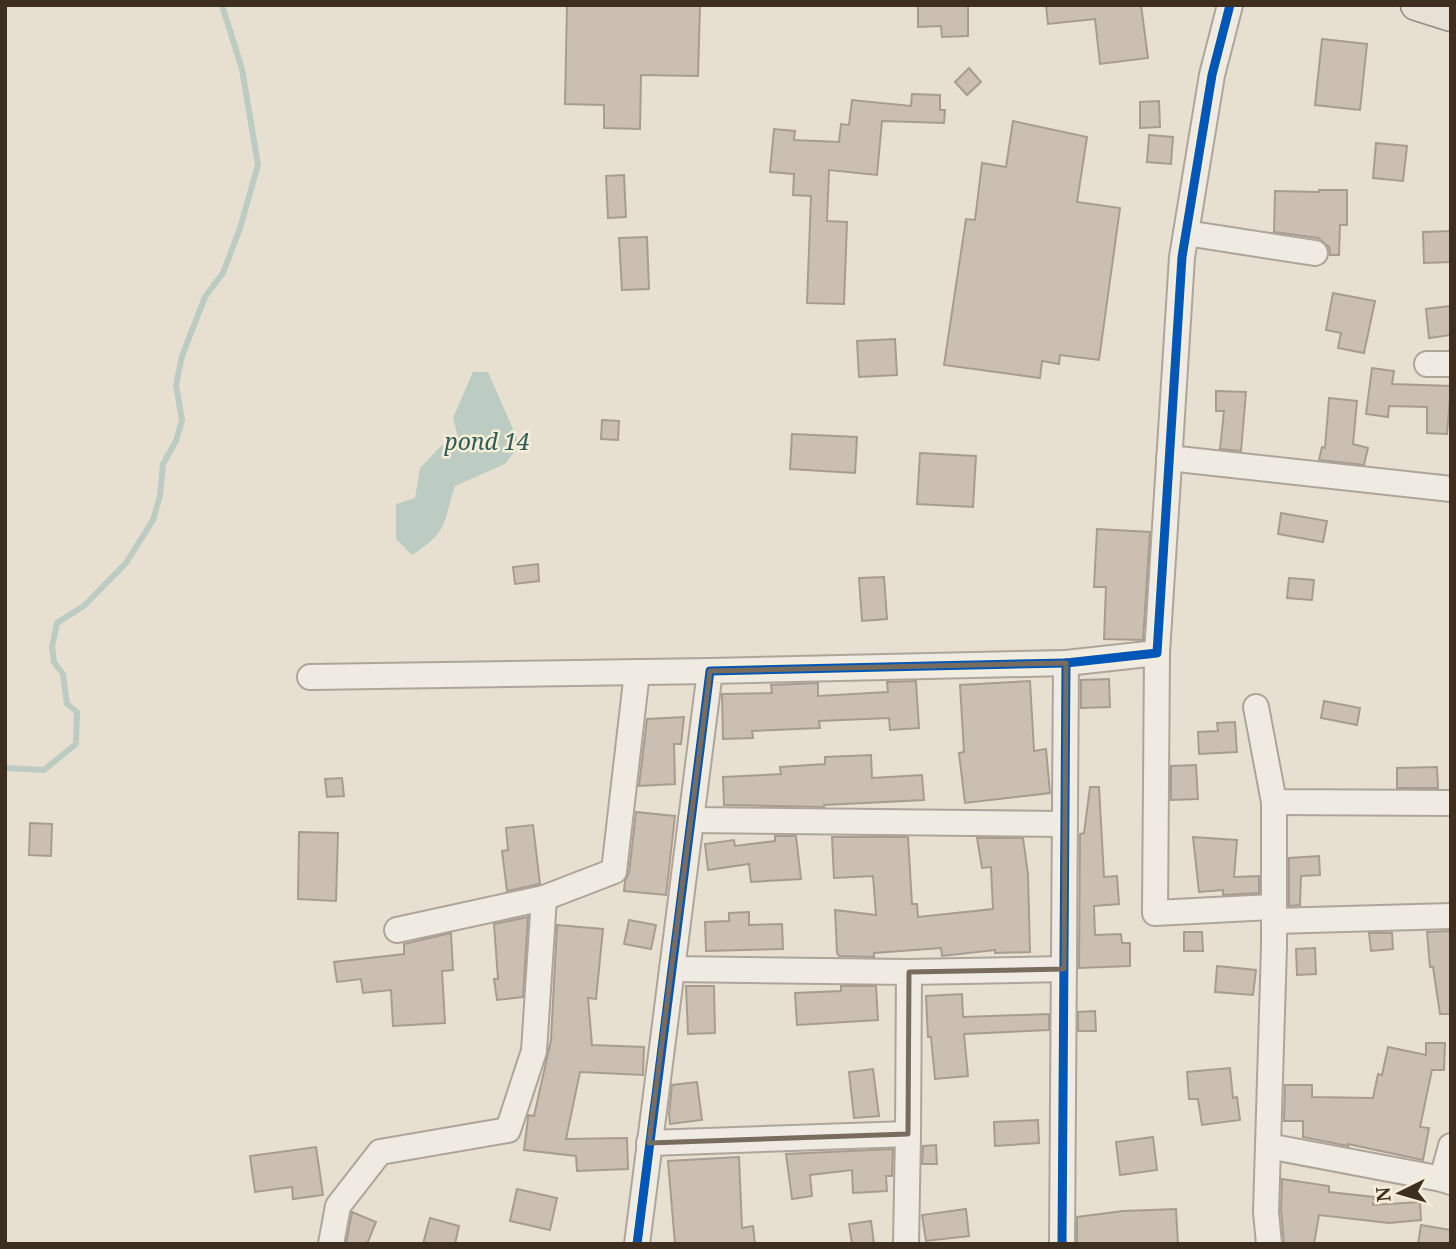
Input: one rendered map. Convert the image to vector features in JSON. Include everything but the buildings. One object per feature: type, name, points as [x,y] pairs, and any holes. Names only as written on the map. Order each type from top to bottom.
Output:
[{"type":"main road","points":[[1416,5],[1451,16]]},
{"type":"street","points":[[1230,5],[1212,75],[1182,257],[1157,653],[1155,913],[1451,916]]},
{"type":"street","points":[[1186,233],[1315,253]]},
{"type":"street","points":[[1169,458],[1451,489]]},
{"type":"street","points":[[310,677],[1066,663],[1157,653]]},
{"type":"street","points":[[1062,1244],[1066,663]]},
{"type":"street","points":[[637,1244],[710,671]]},
{"type":"street","points":[[397,930],[544,898],[614,871],[637,672]]},
{"type":"street","points":[[1256,707],[1274,802],[1274,914],[1266,1212],[1269,1244]]},
{"type":"street","points":[[1274,802],[1451,803]]},
{"type":"street","points":[[691,820],[1065,824]]},
{"type":"street","points":[[331,1244],[338,1206],[380,1152],[508,1130],[534,1051],[544,898]]},
{"type":"street","points":[[672,969],[909,972],[1064,969]]},
{"type":"street","points":[[906,1244],[909,972]]},
{"type":"street","points":[[649,1143],[908,1134]]},
{"type":"street","points":[[1268,1146],[1446,1180],[1451,1146]]},
{"type":"highlighted area","points":[[1066,663],[1064,969],[909,972],[908,1134],[649,1143],[710,671]]},
{"type":"water","name":"pond 14","points":[[473,372],[488,372],[520,445],[505,464],[455,486],[438,533],[412,555],[396,539],[396,504],[415,498],[420,468],[442,445],[455,446],[458,437],[453,418]]},
{"type":"waterway","points":[[5,768],[44,770],[76,744],[77,712],[67,704],[63,674],[54,662],[52,647],[57,623],[85,605],[126,563],[153,520],[160,496],[163,464],[176,441],[182,420],[176,385],[182,356],[205,297],[223,273],[240,228],[258,165],[242,69],[222,5]]},
{"type":"cycle path","points":[[1062,1244],[1066,663],[1157,653],[1182,257],[1212,75],[1230,5]]},
{"type":"cycle path","points":[[637,1244],[710,671],[1066,663]]}]
